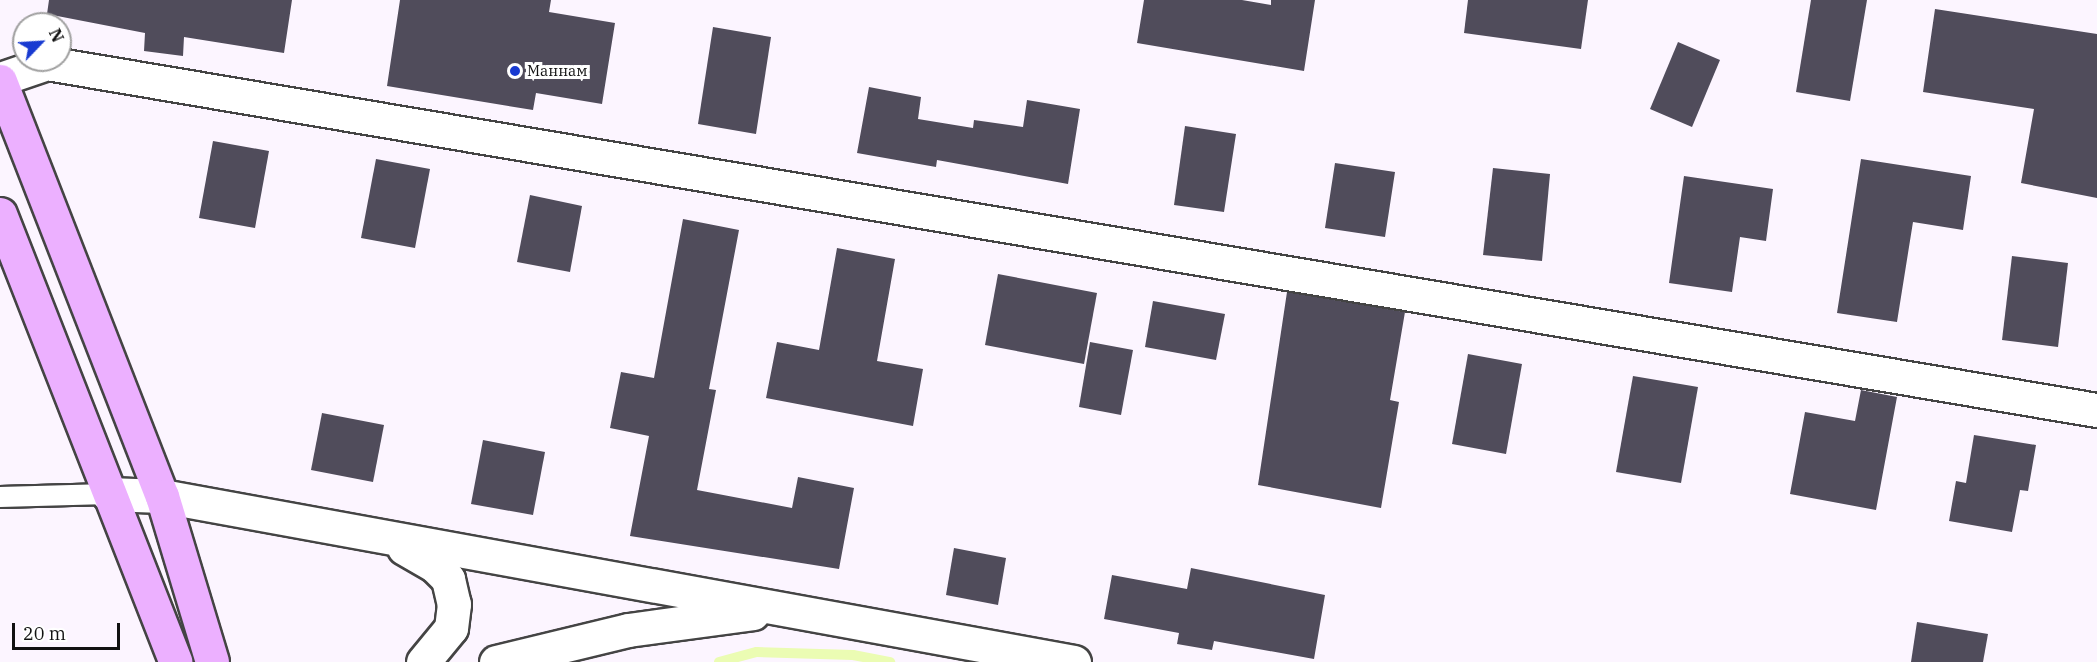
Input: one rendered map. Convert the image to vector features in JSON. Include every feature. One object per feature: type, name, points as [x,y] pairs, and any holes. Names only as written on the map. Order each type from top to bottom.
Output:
[{"type":"main road","points":[[0,80],[162,496],[212,662]]},
{"type":"main road","points":[[0,214],[108,494],[176,662]]},
{"type":"street","points":[[0,80],[47,63],[2097,410]]},
{"type":"street","points":[[108,494],[162,496],[1074,662]]},
{"type":"street","points":[[386,538],[434,565],[448,579],[454,604],[451,628],[423,662]]},
{"type":"street","points":[[496,662],[628,630],[782,609]]},
{"type":"lane","points":[[0,497],[108,494]]},
{"type":"building","points":[[49,0],[292,0],[284,53],[184,37],[183,56],[144,51],[145,33],[72,19],[72,12],[47,12]]},
{"type":"building","points":[[400,0],[551,0],[549,12],[615,23],[602,104],[536,93],[533,110],[387,86]]},
{"type":"building","points":[[1144,0],[1242,0],[1271,5],[1271,0],[1315,0],[1304,71],[1137,43]]},
{"type":"building","points":[[1468,0],[1588,0],[1581,49],[1464,33]]},
{"type":"building","points":[[1811,0],[1867,0],[1850,101],[1796,92]]},
{"type":"building","points":[[1935,9],[2097,34],[2097,198],[2021,183],[2034,109],[1923,92]]},
{"type":"building","points":[[713,27],[771,37],[756,134],[698,124]]},
{"type":"building","points":[[1678,42],[1720,60],[1692,127],[1650,109]]},
{"type":"building","points":[[869,87],[921,97],[918,119],[973,128],[974,120],[1023,127],[1027,100],[1080,109],[1068,184],[937,160],[936,167],[857,153]]},
{"type":"building","points":[[1185,126],[1236,134],[1224,212],[1174,205]]},
{"type":"building","points":[[213,141],[269,151],[255,228],[199,218]]},
{"type":"building","points":[[376,159],[430,169],[415,248],[361,238]]},
{"type":"building","points":[[1861,159],[1971,176],[1963,230],[1913,222],[1897,322],[1837,313]]},
{"type":"building","points":[[1335,163],[1395,172],[1385,237],[1325,228]]},
{"type":"building","points":[[1493,168],[1550,174],[1542,261],[1483,255]]},
{"type":"building","points":[[1684,176],[1773,189],[1766,241],[1740,237],[1732,292],[1669,283]]},
{"type":"building","points":[[530,195],[582,206],[570,272],[517,262]]},
{"type":"building","points":[[683,219],[739,230],[709,389],[716,390],[697,490],[792,508],[798,477],[854,488],[839,569],[630,536],[649,436],[610,428],[621,372],[654,378]]},
{"type":"building","points":[[837,248],[895,259],[877,361],[923,369],[913,426],[766,398],[777,342],[819,350]]},
{"type":"building","points":[[2012,256],[2068,263],[2058,347],[2002,340]]},
{"type":"building","points":[[998,274],[1097,293],[1084,364],[985,345]]},
{"type":"building","points":[[1287,292],[1405,312],[1390,400],[1399,402],[1381,508],[1258,485]]},
{"type":"building","points":[[1153,301],[1225,314],[1216,360],[1145,347]]},
{"type":"building","points":[[1090,342],[1133,350],[1121,415],[1079,407]]},
{"type":"building","points":[[1468,354],[1522,364],[1506,454],[1452,444]]},
{"type":"building","points":[[1633,376],[1698,387],[1681,483],[1616,472]]},
{"type":"building","points":[[1861,390],[1897,397],[1876,510],[1790,494],[1805,412],[1855,421]]},
{"type":"building","points":[[322,413],[384,425],[373,482],[311,470]]},
{"type":"building","points":[[1974,435],[2036,445],[2028,491],[2020,490],[2012,532],[1949,521],[1956,481],[1966,483]]},
{"type":"building","points":[[483,440],[545,452],[533,515],[471,504]]},
{"type":"building","points":[[954,548],[1006,558],[998,605],[946,595]]},
{"type":"building","points":[[1191,568],[1325,595],[1314,659],[1214,641],[1212,650],[1177,644],[1179,633],[1104,619],[1112,575],[1187,589]]},
{"type":"building","points":[[1917,622],[1988,634],[1983,662],[1911,662]]},
{"type":"waterway","points":[[719,662],[757,652],[853,655],[890,662]]},
{"type":"place","name":"Маннам","points":[[515,71]]}]
